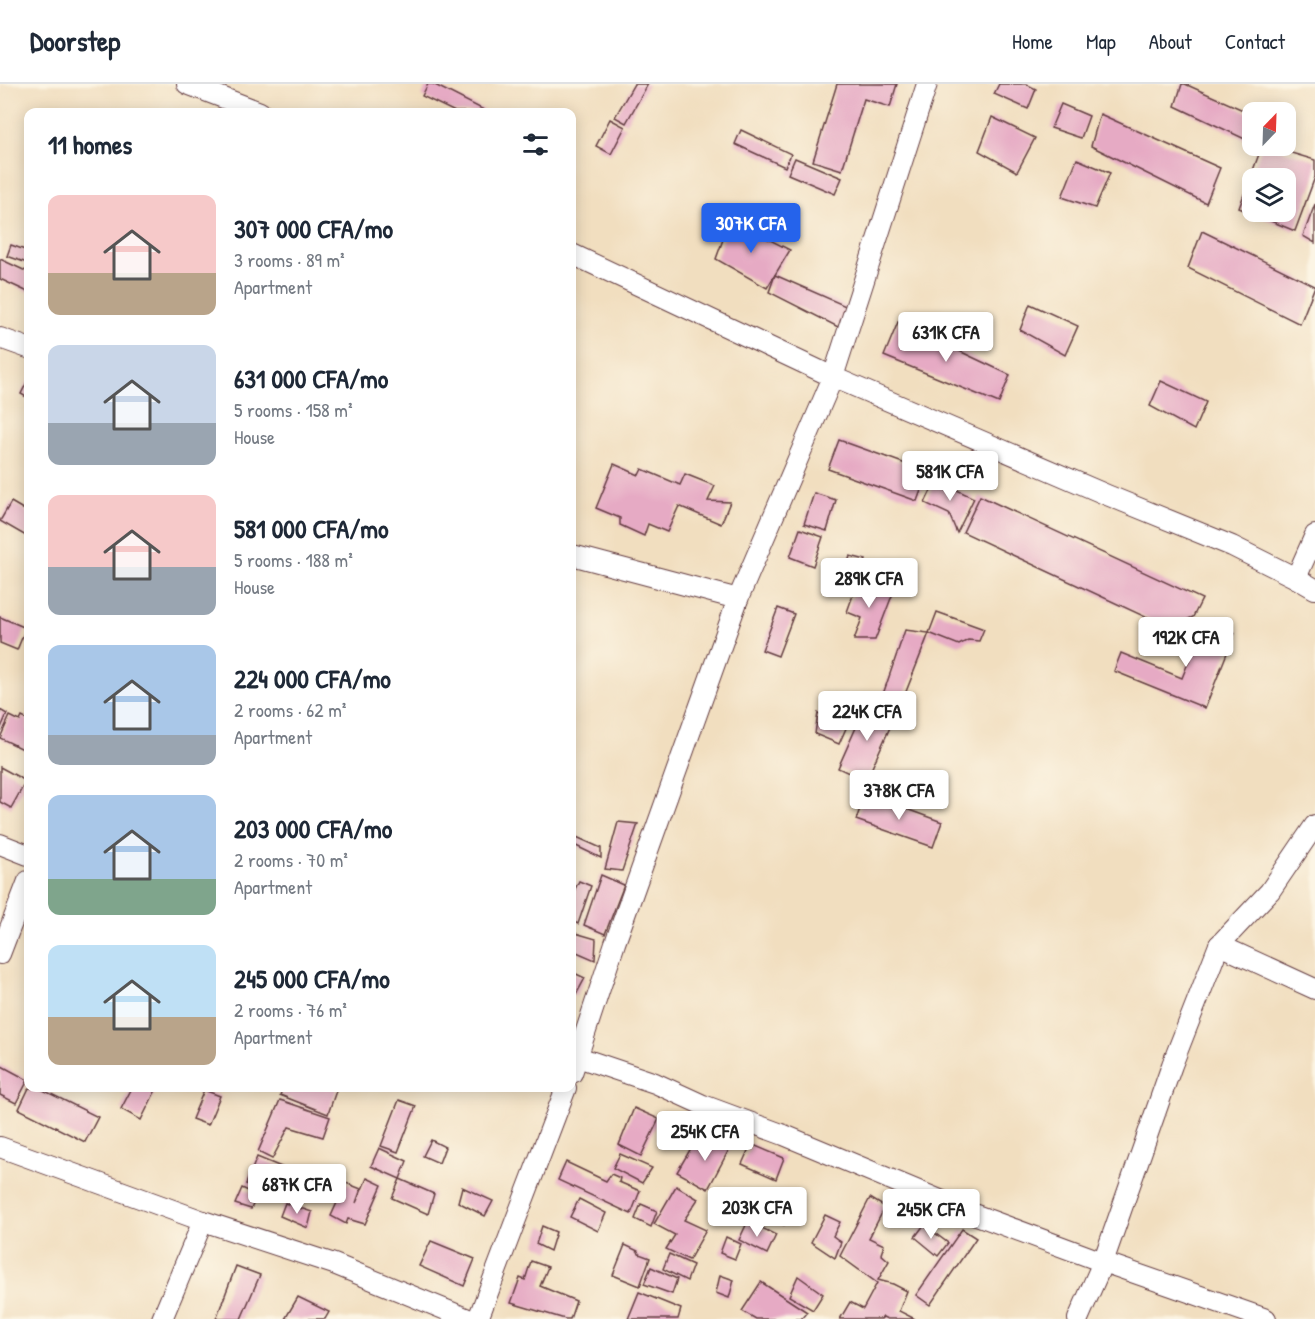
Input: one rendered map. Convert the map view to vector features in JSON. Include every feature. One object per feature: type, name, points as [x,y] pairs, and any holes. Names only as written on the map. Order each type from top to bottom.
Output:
[{"type":"street","points":[[187,84],[250,108]]},
{"type":"street","points":[[576,1054],[738,599],[833,377],[927,84]]},
{"type":"street","points":[[576,256],[833,377],[1232,546],[1315,589]]},
{"type":"street","points":[[0,338],[24,347]]},
{"type":"street","points":[[1296,578],[1315,535]]},
{"type":"street","points":[[576,556],[738,599]]},
{"type":"street","points":[[1078,1319],[1103,1262],[1172,1065],[1219,945],[1270,891],[1315,825]]},
{"type":"street","points":[[0,844],[24,853]]},
{"type":"street","points":[[0,954],[24,891]]},
{"type":"street","points":[[1219,945],[1315,989]]},
{"type":"street","points":[[576,1063],[655,1083],[703,1105],[970,1213],[1266,1319]]},
{"type":"street","points":[[478,1319],[564,1092]]},
{"type":"street","points":[[0,1147],[203,1221],[334,1264],[468,1319]]},
{"type":"street","points":[[162,1319],[203,1221]]},
{"type":"building","points":[[428,84],[433,84],[480,108],[447,108],[422,96]]},
{"type":"building","points":[[634,84],[648,84],[626,123],[615,117]]},
{"type":"building","points":[[837,84],[897,84],[890,107],[864,99],[842,170],[813,161]]},
{"type":"building","points":[[999,84],[1026,84],[1036,89],[1028,109],[994,94]]},
{"type":"building","points":[[1182,84],[1185,84],[1242,110],[1242,138],[1175,106]]},
{"type":"building","points":[[1061,104],[1089,116],[1081,138],[1051,128]]},
{"type":"building","points":[[1100,114],[1220,168],[1206,203],[1091,146]]},
{"type":"building","points":[[992,117],[1035,138],[1017,172],[979,151]]},
{"type":"building","points":[[610,119],[625,127],[611,154],[596,146]]},
{"type":"building","points":[[741,130],[791,154],[785,167],[735,144]]},
{"type":"building","points":[[1296,154],[1315,160],[1315,177],[1295,231],[1273,222],[1296,222],[1296,168],[1254,168],[1258,156]]},
{"type":"building","points":[[795,158],[842,178],[835,194],[788,174]]},
{"type":"building","points":[[1077,159],[1110,173],[1095,208],[1062,197]]},
{"type":"building","points":[[1315,204],[1315,243],[1303,236]]},
{"type":"building","points":[[730,220],[790,250],[767,288],[716,259]]},
{"type":"building","points":[[1202,231],[1315,286],[1300,324],[1188,268]]},
{"type":"building","points":[[11,245],[24,250],[24,262],[7,256]]},
{"type":"building","points":[[0,259],[24,270],[24,290],[0,279]]},
{"type":"building","points":[[775,275],[848,307],[838,327],[769,292]]},
{"type":"building","points":[[1030,304],[1078,326],[1065,355],[1020,330]]},
{"type":"building","points":[[898,322],[1010,375],[999,403],[884,356]]},
{"type":"building","points":[[1161,381],[1206,402],[1194,430],[1150,406]]},
{"type":"building","points":[[839,440],[928,472],[917,501],[828,469]]},
{"type":"building","points":[[614,464],[639,475],[642,469],[680,485],[685,474],[715,486],[708,501],[730,502],[721,524],[679,506],[667,532],[648,524],[644,536],[620,525],[620,518],[596,508]]},
{"type":"building","points":[[936,480],[974,498],[957,533],[949,514],[925,503]]},
{"type":"building","points":[[814,493],[836,500],[827,531],[804,524]]},
{"type":"building","points":[[980,496],[1202,599],[1193,617],[1169,628],[963,532]]},
{"type":"building","points":[[11,502],[24,510],[24,535],[0,521]]},
{"type":"building","points":[[800,529],[823,537],[813,566],[790,557]]},
{"type":"building","points":[[850,556],[866,560],[858,581],[843,580]]},
{"type":"building","points":[[858,581],[893,593],[875,640],[854,640],[862,618],[847,612]]},
{"type":"building","points":[[778,608],[794,614],[778,656],[762,650]]},
{"type":"building","points":[[937,612],[984,629],[979,641],[968,640],[959,645],[929,633]]},
{"type":"building","points":[[0,617],[24,627],[17,650],[0,643]]},
{"type":"building","points":[[1205,621],[1235,633],[1205,708],[1114,671],[1121,653],[1182,678]]},
{"type":"building","points":[[905,630],[929,633],[898,712],[879,706]]},
{"type":"building","points":[[867,703],[895,716],[866,781],[838,768]]},
{"type":"building","points":[[0,710],[7,714],[0,730]]},
{"type":"building","points":[[818,713],[847,726],[839,744],[815,734]]},
{"type":"building","points":[[10,716],[20,721],[22,717],[24,718],[24,750],[0,738]]},
{"type":"building","points":[[0,767],[24,780],[24,785],[11,808],[0,802]]},
{"type":"building","points":[[865,794],[942,822],[933,847],[856,820]]},
{"type":"building","points":[[618,822],[638,824],[622,871],[605,869]]},
{"type":"building","points":[[576,837],[601,848],[601,858],[576,846]]},
{"type":"building","points":[[601,875],[624,885],[605,934],[584,925]]},
{"type":"building","points":[[579,881],[591,886],[578,924],[576,923],[576,887]]},
{"type":"building","points":[[576,933],[596,939],[595,960],[576,952]]},
{"type":"building","points":[[576,974],[585,978],[576,995]]},
{"type":"building","points":[[0,1065],[24,1078],[24,1088],[16,1103],[0,1095]]},
{"type":"building","points":[[27,1092],[47,1092],[98,1117],[85,1142],[19,1109]]},
{"type":"building","points":[[130,1092],[155,1092],[141,1120],[121,1109]]},
{"type":"building","points":[[203,1092],[220,1096],[208,1125],[192,1119]]},
{"type":"building","points":[[281,1092],[336,1092],[328,1114],[280,1095]]},
{"type":"building","points":[[280,1100],[330,1117],[323,1137],[289,1127],[272,1159],[258,1152]]},
{"type":"building","points":[[399,1100],[416,1106],[398,1152],[381,1146]]},
{"type":"building","points":[[634,1108],[659,1119],[641,1156],[619,1145]]},
{"type":"building","points":[[719,1135],[733,1142],[708,1189],[677,1172],[694,1143],[705,1152]]},
{"type":"building","points":[[431,1140],[445,1147],[439,1163],[423,1156]]},
{"type":"building","points":[[751,1144],[784,1158],[776,1179],[742,1164]]},
{"type":"building","points":[[379,1148],[407,1161],[400,1179],[371,1166]]},
{"type":"building","points":[[620,1154],[652,1168],[642,1183],[613,1168]]},
{"type":"building","points":[[257,1157],[286,1169],[273,1196],[246,1184]]},
{"type":"building","points":[[566,1162],[606,1181],[611,1174],[620,1178],[619,1182],[640,1191],[631,1214],[558,1180]]},
{"type":"building","points":[[367,1178],[382,1185],[365,1224],[348,1219],[346,1224],[331,1216],[346,1183],[361,1189],[356,1203]]},
{"type":"building","points":[[400,1179],[434,1194],[428,1214],[392,1198]]},
{"type":"building","points":[[676,1186],[698,1199],[684,1220],[706,1230],[689,1260],[666,1249],[675,1235],[654,1224]]},
{"type":"building","points":[[462,1187],[493,1201],[485,1216],[458,1202]]},
{"type":"building","points":[[242,1188],[257,1195],[251,1209],[235,1204]]},
{"type":"building","points":[[780,1191],[796,1198],[784,1225],[768,1218]]},
{"type":"building","points":[[870,1198],[885,1207],[869,1238],[884,1245],[881,1254],[889,1261],[878,1280],[907,1291],[899,1311],[915,1319],[883,1317],[881,1319],[840,1319],[850,1302],[863,1309],[877,1283],[840,1256]]},
{"type":"building","points":[[579,1199],[606,1213],[598,1231],[570,1217]]},
{"type":"building","points":[[285,1203],[312,1212],[308,1228],[280,1216]]},
{"type":"building","points":[[641,1204],[657,1211],[651,1227],[635,1219]]},
{"type":"building","points":[[825,1215],[840,1222],[833,1236],[841,1242],[835,1258],[811,1242]]},
{"type":"building","points":[[748,1221],[776,1235],[767,1254],[739,1240]]},
{"type":"building","points":[[924,1225],[948,1243],[938,1256],[915,1237]]},
{"type":"building","points":[[542,1226],[556,1232],[550,1251],[536,1244]]},
{"type":"building","points":[[962,1229],[976,1238],[930,1305],[916,1295]]},
{"type":"building","points":[[726,1237],[741,1244],[735,1259],[720,1253]]},
{"type":"building","points":[[431,1241],[475,1259],[464,1286],[419,1266]]},
{"type":"building","points":[[625,1245],[650,1258],[640,1286],[613,1275]]},
{"type":"building","points":[[669,1254],[693,1265],[687,1281],[663,1269]]},
{"type":"building","points":[[531,1261],[548,1267],[540,1286],[576,1301],[570,1319],[511,1303],[520,1278],[525,1280]]},
{"type":"building","points":[[236,1266],[260,1275],[241,1319],[216,1319]]},
{"type":"building","points":[[651,1267],[677,1279],[672,1294],[644,1284]]},
{"type":"building","points":[[720,1275],[734,1280],[729,1298],[716,1293]]},
{"type":"building","points":[[798,1276],[823,1294],[813,1310],[789,1296]]},
{"type":"building","points":[[761,1282],[807,1312],[801,1319],[756,1319],[742,1311]]},
{"type":"building","points":[[639,1292],[681,1309],[678,1319],[628,1319]]},
{"type":"building","points":[[298,1297],[329,1312],[325,1319],[285,1319]]}]
